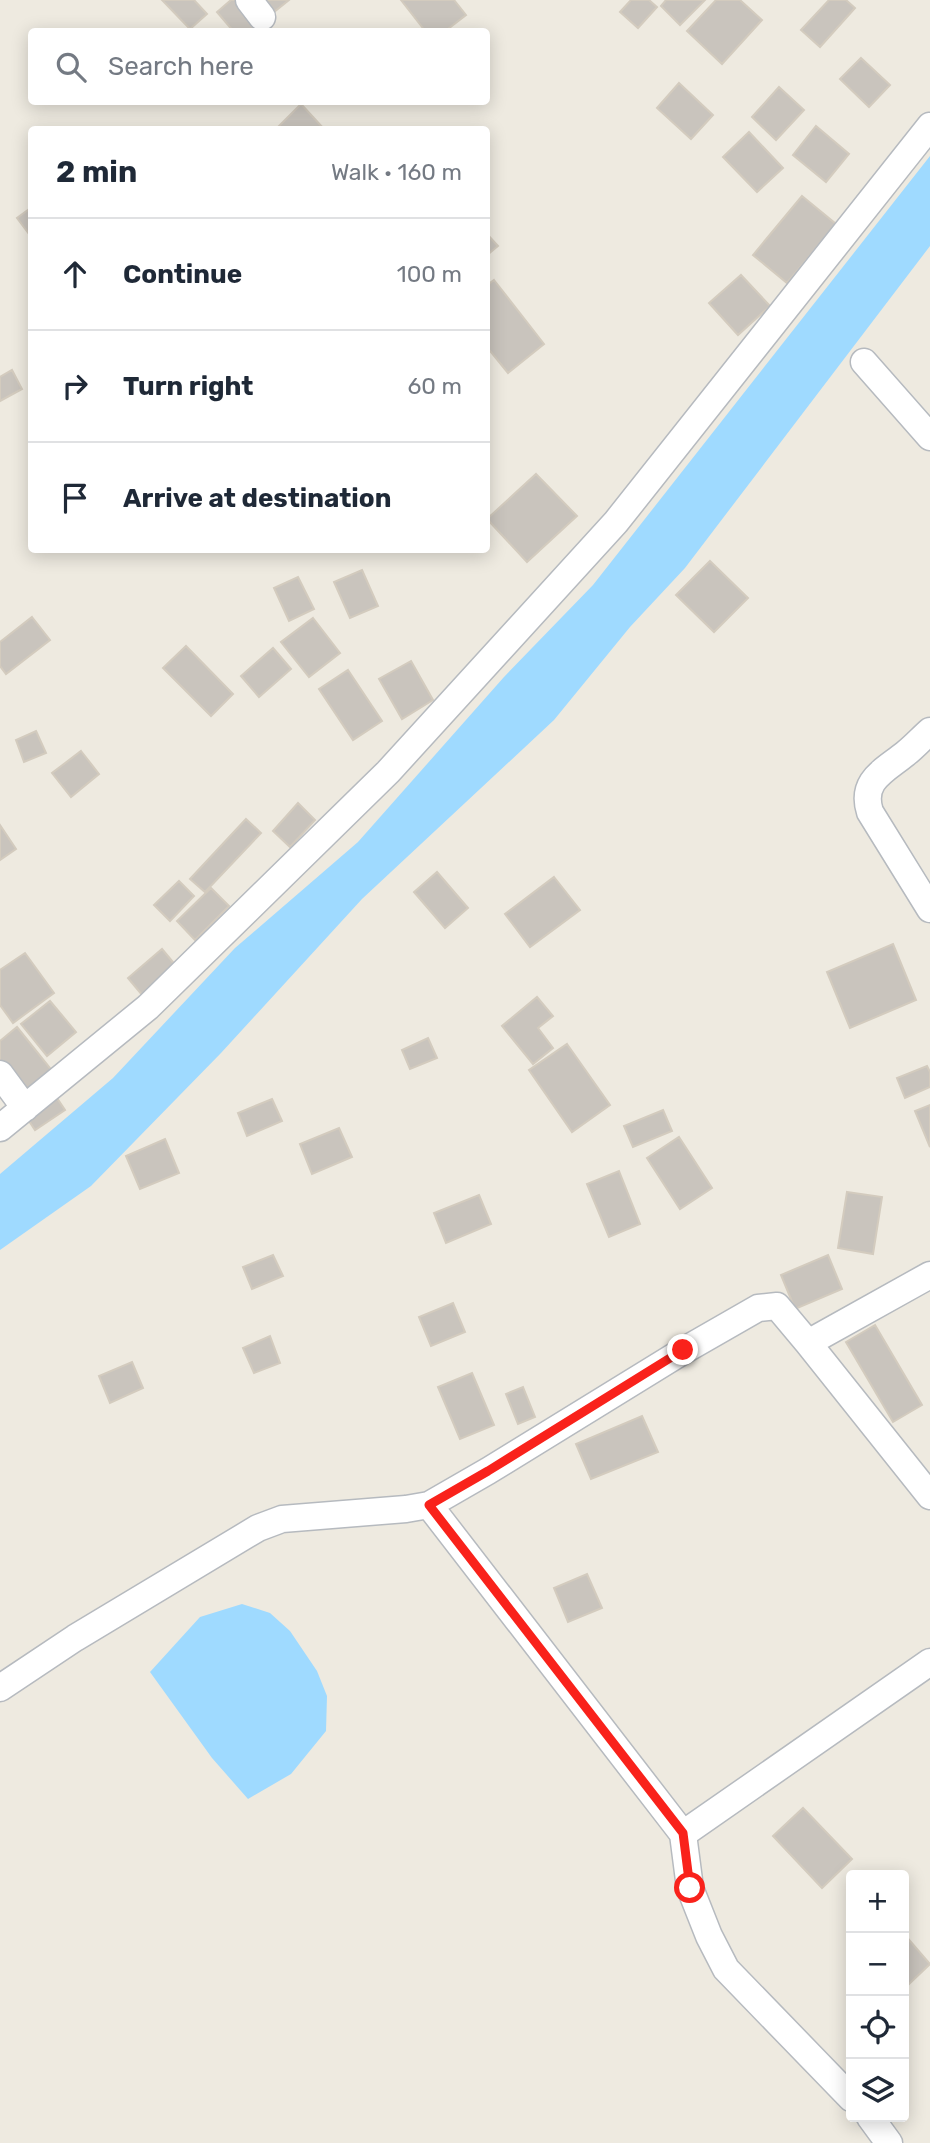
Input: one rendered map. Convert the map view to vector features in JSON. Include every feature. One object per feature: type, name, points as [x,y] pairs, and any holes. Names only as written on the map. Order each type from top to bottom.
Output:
[{"type":"street","points":[[0,1128],[148,1007],[388,772],[616,522],[930,126]]},
{"type":"street","points":[[864,362],[930,437]]},
{"type":"street","points":[[930,731],[879,774],[872,783],[866,801],[870,812],[930,909]]},
{"type":"street","points":[[0,1074],[25,1108]]},
{"type":"street","points":[[808,1343],[930,1275]]},
{"type":"street","points":[[0,1688],[75,1638],[258,1528],[282,1519],[406,1510],[429,1505],[683,1350],[758,1308],[777,1306],[930,1496]]},
{"type":"street","points":[[429,1505],[683,1833],[690,1888],[709,1936],[726,1969],[846,2093]]},
{"type":"street","points":[[683,1833],[930,1662]]},
{"type":"street","points":[[874,2122],[889,2143]]},
{"type":"water","points":[[930,156],[930,246],[685,568],[630,627],[554,720],[362,899],[221,1053],[91,1186],[0,1250],[0,1174],[113,1078],[235,948],[358,842],[504,677],[593,585]]},
{"type":"water","points":[[242,1604],[270,1613],[290,1631],[317,1671],[327,1696],[326,1731],[291,1774],[248,1799],[212,1758],[150,1672],[200,1617]]},
{"type":"building","points":[[162,0],[194,0],[207,14],[189,28]]},
{"type":"building","points":[[231,0],[238,0],[259,24],[254,28],[231,28],[217,12]]},
{"type":"building","points":[[256,0],[289,0],[269,16]]},
{"type":"building","points":[[401,0],[454,0],[466,15],[449,28],[423,28]]},
{"type":"building","points":[[631,0],[649,0],[657,7],[638,28],[620,12]]},
{"type":"building","points":[[666,0],[705,0],[680,25],[661,6]]},
{"type":"building","points":[[716,0],[740,0],[762,20],[722,64],[687,31]]},
{"type":"building","points":[[829,0],[846,0],[855,8],[820,47],[801,30]]},
{"type":"building","points":[[861,58],[890,85],[869,107],[840,79]]},
{"type":"building","points":[[679,83],[713,115],[691,139],[657,108]]},
{"type":"building","points":[[779,87],[804,110],[776,140],[752,117]]},
{"type":"building","points":[[302,105],[321,126],[279,126]]},
{"type":"building","points":[[816,126],[849,154],[826,182],[793,155]]},
{"type":"building","points":[[749,132],[783,168],[757,192],[723,157]]},
{"type":"building","points":[[802,196],[836,224],[787,283],[753,255]]},
{"type":"building","points":[[28,210],[28,233],[17,218]]},
{"type":"building","points":[[490,237],[498,246],[490,253]]},
{"type":"building","points":[[741,275],[770,306],[738,335],[709,303]]},
{"type":"building","points":[[494,280],[544,344],[508,373],[490,351],[490,283]]},
{"type":"building","points":[[12,370],[22,389],[0,401],[0,377]]},
{"type":"building","points":[[536,474],[577,516],[527,562],[490,522],[490,516]]},
{"type":"building","points":[[710,561],[748,598],[714,632],[676,595]]},
{"type":"building","points":[[362,570],[378,606],[350,618],[334,582]]},
{"type":"building","points":[[298,577],[314,609],[289,621],[274,588]]},
{"type":"building","points":[[32,617],[50,640],[6,674],[0,666],[0,642]]},
{"type":"building","points":[[313,618],[340,653],[309,677],[281,642]]},
{"type":"building","points":[[186,646],[233,694],[211,716],[163,668]]},
{"type":"building","points":[[273,648],[291,669],[259,697],[241,676]]},
{"type":"building","points":[[411,661],[433,700],[402,719],[379,679]]},
{"type":"building","points":[[348,670],[382,721],[353,740],[319,689]]},
{"type":"building","points":[[36,731],[46,753],[24,762],[16,740]]},
{"type":"building","points":[[81,751],[99,774],[71,797],[52,773]]},
{"type":"building","points":[[298,803],[315,820],[290,847],[273,831]]},
{"type":"building","points":[[246,819],[261,833],[205,892],[190,879]]},
{"type":"building","points":[[0,825],[16,849],[0,860]]},
{"type":"building","points":[[437,872],[468,908],[445,928],[414,892]]},
{"type":"building","points":[[554,877],[580,910],[530,947],[505,914]]},
{"type":"building","points":[[179,881],[194,896],[170,921],[154,905]]},
{"type":"building","points":[[211,888],[229,906],[195,940],[177,921]]},
{"type":"building","points":[[893,944],[916,1000],[850,1028],[827,972]]},
{"type":"building","points":[[162,949],[177,967],[143,996],[128,978]]},
{"type":"building","points":[[25,953],[54,993],[13,1023],[0,1005],[0,970]]},
{"type":"building","points":[[537,997],[553,1016],[538,1028],[553,1048],[533,1064],[502,1026]]},
{"type":"building","points":[[50,1001],[76,1032],[47,1056],[21,1024]]},
{"type":"building","points":[[17,1027],[54,1073],[24,1098],[0,1069],[0,1041]]},
{"type":"building","points":[[428,1038],[437,1058],[410,1069],[402,1050]]},
{"type":"building","points":[[567,1044],[610,1105],[572,1132],[529,1070]]},
{"type":"building","points":[[927,1066],[930,1072],[930,1087],[905,1098],[897,1078]]},
{"type":"building","points":[[55,1095],[65,1110],[35,1130],[25,1115]]},
{"type":"building","points":[[272,1099],[282,1121],[247,1136],[238,1113]]},
{"type":"building","points":[[930,1105],[930,1147],[915,1111]]},
{"type":"building","points":[[663,1110],[672,1131],[633,1147],[624,1126]]},
{"type":"building","points":[[339,1128],[352,1157],[312,1174],[300,1144]]},
{"type":"building","points":[[679,1137],[712,1188],[680,1209],[647,1158]]},
{"type":"building","points":[[165,1139],[179,1173],[140,1189],[126,1156]]},
{"type":"building","points":[[619,1171],[640,1224],[609,1237],[587,1184]]},
{"type":"building","points":[[847,1192],[882,1197],[873,1254],[838,1248]]},
{"type":"building","points":[[479,1195],[491,1224],[446,1243],[434,1213]]},
{"type":"building","points":[[273,1255],[283,1276],[252,1289],[243,1267]]},
{"type":"building","points":[[828,1255],[842,1289],[795,1309],[781,1275]]},
{"type":"building","points":[[453,1303],[465,1332],[431,1346],[419,1317]]},
{"type":"building","points":[[875,1325],[922,1405],[893,1422],[846,1342]]},
{"type":"building","points":[[270,1336],[280,1363],[254,1373],[243,1348]]},
{"type":"building","points":[[132,1362],[143,1388],[110,1403],[99,1376]]},
{"type":"building","points":[[472,1373],[494,1425],[460,1439],[438,1387]]},
{"type":"building","points":[[523,1387],[535,1417],[518,1424],[506,1394]]},
{"type":"building","points":[[642,1416],[658,1452],[591,1479],[576,1444]]},
{"type":"building","points":[[587,1574],[602,1608],[568,1622],[554,1588]]},
{"type":"building","points":[[803,1808],[852,1859],[822,1888],[773,1836]]},
{"type":"building","points":[[909,1940],[930,1964],[909,1984]]},
{"type":"route","points":[[683,1350],[429,1505],[683,1833],[690,1888]]}]
